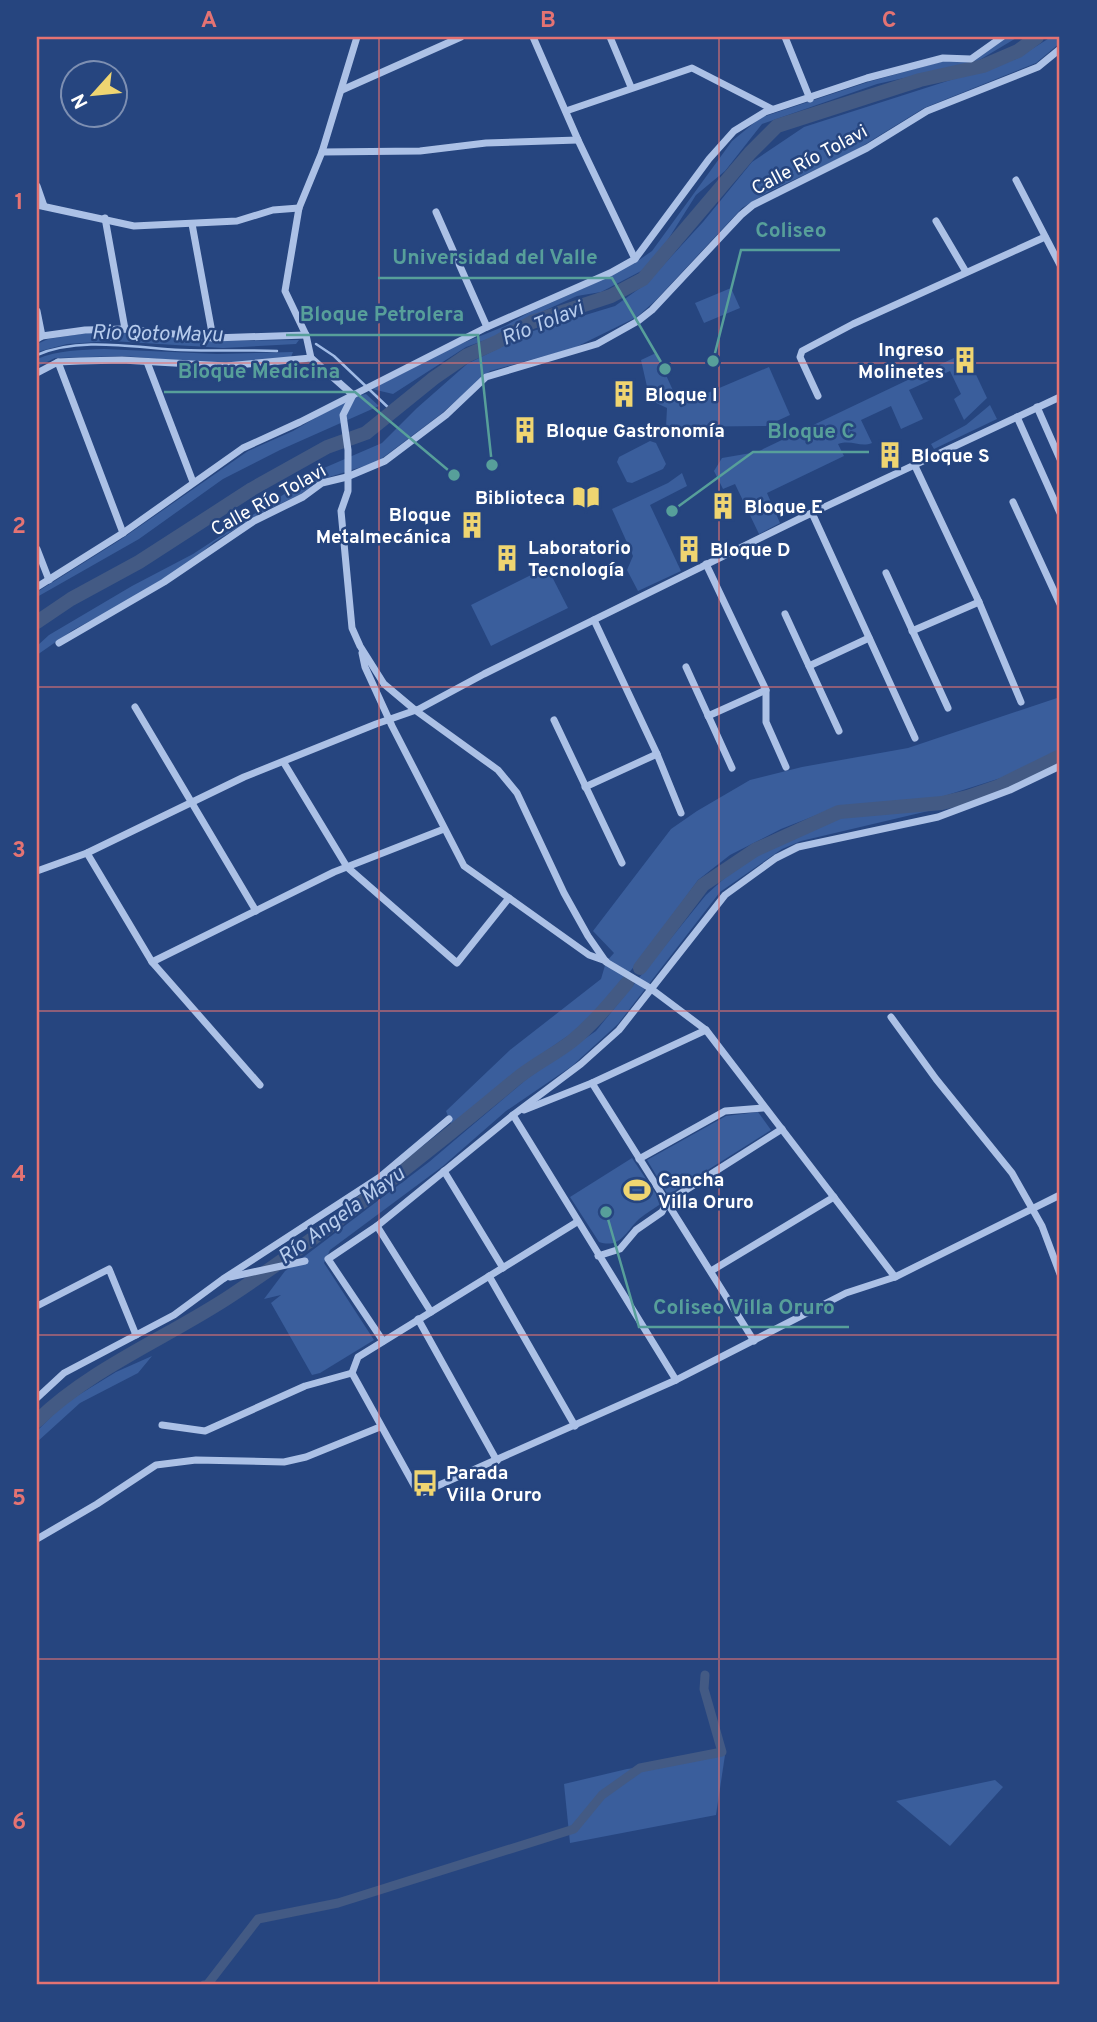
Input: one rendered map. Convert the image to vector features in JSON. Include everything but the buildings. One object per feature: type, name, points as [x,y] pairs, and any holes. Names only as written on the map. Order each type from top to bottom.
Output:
[{"type":"street","points":[[353,395],[311,358],[306,335],[285,291],[299,208],[322,152],[357,37]]},
{"type":"street","points":[[342,90],[461,37]]},
{"type":"street","points":[[533,37],[578,140],[635,259]]},
{"type":"street","points":[[610,37],[631,87]]},
{"type":"street","points":[[785,37],[810,99]]},
{"type":"street","points":[[37,587],[123,533],[243,448],[486,327],[610,273],[635,259],[709,159],[734,131],[765,112],[867,78],[943,58],[971,59],[1002,37]]},
{"type":"street","name":"Calle Río Tolavi","points":[[59,643],[164,582],[254,521],[303,497],[322,483],[347,477],[385,461],[446,415],[486,377],[597,344],[638,321],[652,310],[753,205],[867,148],[927,111],[1038,67],[1060,49]]},
{"type":"street","points":[[566,111],[692,68],[772,110]]},
{"type":"street","points":[[322,152],[420,151],[486,143],[578,140]]},
{"type":"street","points":[[1016,180],[1060,265]]},
{"type":"street","points":[[37,186],[40,205],[134,226],[237,221],[273,210],[299,208]]},
{"type":"street","points":[[436,212],[486,327]]},
{"type":"street","points":[[105,218],[125,329]]},
{"type":"street","points":[[936,221],[966,272]]},
{"type":"street","points":[[192,224],[213,338]]},
{"type":"street","points":[[818,396],[800,357],[802,351],[853,324],[1045,237]]},
{"type":"street","points":[[37,311],[39,337],[85,330],[125,329],[213,338],[306,335]]},
{"type":"street","points":[[37,373],[58,362],[122,360],[226,366],[311,358]]},
{"type":"street","points":[[58,362],[123,533]]},
{"type":"street","points":[[146,362],[193,482]]},
{"type":"street","points":[[353,395],[343,415],[348,450],[348,491],[341,511],[352,628],[360,646],[384,684],[498,770],[517,793],[564,892],[606,962]]},
{"type":"street","points":[[37,871],[87,853],[244,777],[415,710],[812,513],[1060,397]]},
{"type":"street","points":[[1037,407],[1060,458]]},
{"type":"street","points":[[1017,417],[1060,513]]},
{"type":"street","points":[[915,466],[979,602],[1021,702]]},
{"type":"street","points":[[1013,502],[1060,604]]},
{"type":"street","points":[[812,513],[915,738]]},
{"type":"street","points":[[37,550],[49,580]]},
{"type":"street","points":[[706,565],[766,690],[766,722],[786,767]]},
{"type":"street","points":[[886,573],[948,708]]},
{"type":"street","points":[[1052,587],[1060,583]]},
{"type":"street","points":[[912,631],[979,602]]},
{"type":"street","points":[[785,614],[839,731]]},
{"type":"street","points":[[594,620],[657,754],[681,813]]},
{"type":"street","points":[[809,666],[869,638]]},
{"type":"street","points":[[360,646],[365,667],[389,720],[464,866],[589,955],[650,988],[706,1030],[763,1108],[895,1277]]},
{"type":"street","points":[[686,667],[732,768]]},
{"type":"street","points":[[708,716],[766,690]]},
{"type":"street","points":[[135,707],[256,911]]},
{"type":"street","points":[[554,720],[622,863]]},
{"type":"street","points":[[584,787],[657,754]]},
{"type":"street","points":[[284,763],[347,867],[457,963],[509,898]]},
{"type":"street","points":[[383,1341],[328,1259],[377,1226],[513,1115],[560,1082],[619,1030],[725,895],[776,858],[798,846],[938,817],[1010,790],[1060,766]]},
{"type":"street","points":[[152,962],[347,867],[444,829]]},
{"type":"street","points":[[87,853],[152,962],[260,1085]]},
{"type":"street","points":[[891,1017],[936,1079],[1012,1173],[1042,1226],[1060,1274]]},
{"type":"street","points":[[513,1115],[592,1083],[706,1030]]},
{"type":"street","points":[[592,1083],[754,1341]]},
{"type":"street","points":[[639,1159],[725,1111],[763,1108]]},
{"type":"street","points":[[513,1115],[676,1380]]},
{"type":"street","points":[[37,1398],[64,1373],[174,1314],[223,1279],[380,1178],[450,1119]]},
{"type":"street","points":[[598,1256],[620,1249],[636,1230],[662,1212],[667,1202],[782,1129]]},
{"type":"street","points":[[444,1171],[503,1268]]},
{"type":"street","points":[[577,1222],[358,1357],[352,1373],[419,1494],[676,1380],[846,1293],[895,1277],[1060,1195]]},
{"type":"street","points":[[710,1272],[834,1197]]},
{"type":"street","points":[[377,1226],[431,1312]]},
{"type":"street","points":[[223,1279],[305,1261]]},
{"type":"street","points":[[37,1306],[108,1269],[136,1335]]},
{"type":"street","points":[[489,1276],[575,1426]]},
{"type":"street","points":[[418,1320],[498,1461]]},
{"type":"street","points":[[162,1424],[205,1431],[305,1386],[352,1373]]},
{"type":"street","points":[[37,1539],[156,1465],[196,1460],[284,1462],[306,1457],[380,1427]]},
{"type":"shaded area","points":[[1008,37],[1018,37],[976,62],[877,84],[762,124],[725,171],[696,195],[662,249],[645,269],[601,292],[577,296],[528,318],[502,334],[466,347],[393,394],[372,389],[453,347],[505,326],[591,285],[652,251],[732,141],[760,118],[868,82],[944,61],[972,61]]},
{"type":"shaded area","points":[[1051,37],[1060,37],[1060,43],[1036,63],[924,108],[851,153],[768,192],[742,208],[637,317],[574,348],[490,371],[441,414],[377,462],[320,480],[301,494],[265,511],[214,542],[193,560],[124,603],[73,630],[37,655],[37,646],[49,635],[193,554],[324,468],[382,443],[467,364],[533,331],[615,306],[647,283],[703,222],[752,162],[804,127],[1016,59]]},
{"type":"shaded area","points":[[731,288],[740,308],[704,323],[695,303]]},
{"type":"shaded area","points":[[87,333],[125,333],[214,341],[299,340],[296,344],[223,348],[111,341],[67,344],[37,352],[37,344],[48,339]]},
{"type":"shaded area","points":[[104,349],[217,354],[293,352],[291,357],[226,364],[123,356],[55,358],[37,367],[37,359],[53,354]]},
{"type":"shaded area","points":[[656,353],[675,395],[684,403],[769,367],[790,415],[766,426],[666,427],[667,408],[650,400],[641,360]]},
{"type":"shaded area","points":[[958,356],[963,367],[971,364],[987,398],[964,420],[954,399],[961,394],[950,371],[909,390],[923,419],[901,429],[891,406],[861,420],[872,443],[838,444],[844,456],[767,493],[780,523],[759,534],[735,484],[723,489],[714,471],[722,458],[757,452]]},
{"type":"shaded area","points":[[366,394],[379,406],[280,450],[223,479],[139,539],[37,597],[37,592],[120,540],[248,451],[293,431],[351,397]]},
{"type":"shaded area","points":[[990,405],[997,419],[934,449],[931,444],[966,425]]},
{"type":"shaded area","points":[[650,441],[656,443],[666,464],[663,469],[632,483],[627,482],[617,462],[619,457]]},
{"type":"shaded area","points":[[682,473],[687,486],[650,505],[681,571],[638,591],[627,570],[633,556],[612,509],[668,483]]},
{"type":"shaded area","points":[[547,567],[568,608],[491,646],[471,605]]},
{"type":"shaded area","points":[[1060,697],[1060,751],[1007,776],[941,797],[837,807],[781,829],[730,855],[698,880],[643,956],[598,1009],[572,1033],[520,1069],[475,1114],[452,1126],[446,1111],[510,1050],[601,979],[606,962],[614,953],[593,931],[671,829],[750,780],[802,767],[908,748]]},
{"type":"shaded area","points":[[941,808],[801,841],[782,849],[720,892],[618,1024],[572,1066],[506,1111],[443,1166],[330,1250],[324,1263],[374,1340],[320,1373],[312,1375],[271,1303],[281,1295],[264,1299],[285,1271],[429,1162],[528,1078],[596,1031],[706,895],[728,875],[758,854],[839,818]]},
{"type":"shaded area","points":[[758,1112],[771,1130],[668,1195],[647,1160],[726,1116]]},
{"type":"shaded area","points":[[632,1158],[662,1203],[639,1219],[618,1241],[607,1244],[599,1242],[570,1197]]},
{"type":"shaded area","points":[[152,1356],[138,1373],[80,1403],[37,1442],[37,1431],[64,1404],[116,1372]]},
{"type":"shaded area","points":[[725,1755],[716,1815],[570,1843],[564,1784],[627,1769]]},
{"type":"shaded area","points":[[995,1780],[1003,1787],[950,1846],[896,1801]]},
{"type":"waterway","name":"Río Tolavi","points":[[37,622],[71,599],[139,562],[252,489],[327,447],[366,433],[466,356],[532,322],[611,296],[643,279],[750,153],[777,126],[920,80],[983,66],[1018,51],[1037,37]]},
{"type":"waterway","points":[[316,344],[334,356],[393,412]]},
{"type":"waterway","name":"Rio Qoto Mayu","points":[[37,355],[54,349],[90,345],[277,351]]},
{"type":"waterway","name":"Río Angela Mayu","points":[[640,968],[703,885],[755,850],[839,812],[942,803],[967,797],[999,786],[1060,756]]},
{"type":"waterway","name":"Río Angela Mayu","points":[[37,1421],[81,1385],[232,1295],[341,1218],[522,1075],[572,1041],[627,983]]},
{"type":"waterway","points":[[204,1985],[207,1985],[258,1919],[338,1903],[574,1829],[602,1795],[640,1768],[722,1752],[704,1689],[705,1675]]},
{"type":"place","name":"Ingreso Molinetes","points":[[965,360]]},
{"type":"place","name":"Coliseo","points":[[713,361]]},
{"type":"place","name":"Universidad del Valle","points":[[665,369]]},
{"type":"place","name":"Bloque I","points":[[624,394]]},
{"type":"place","name":"Bloque Gastronomía","points":[[525,430]]},
{"type":"place","name":"Bloque S","points":[[890,455]]},
{"type":"place","name":"Bloque Petrolera","points":[[492,465]]},
{"type":"place","name":"Bloque Medicina","points":[[454,475]]},
{"type":"place","name":"Biblioteca","points":[[586,497]]},
{"type":"place","name":"Bloque E","points":[[723,506]]},
{"type":"place","name":"Bloque C","points":[[672,511]]},
{"type":"place","name":"Bloque Metalmecánica","points":[[472,525]]},
{"type":"place","name":"Bloque D","points":[[689,549]]},
{"type":"place","name":"Laboratorio Tecnología","points":[[507,558]]},
{"type":"place","name":"Cancha Villa Oruro","points":[[637,1190]]},
{"type":"place","name":"Coliseo Villa Oruro","points":[[606,1212]]},
{"type":"place","name":"Parada Villa Oruro","points":[[425,1483]]}]
